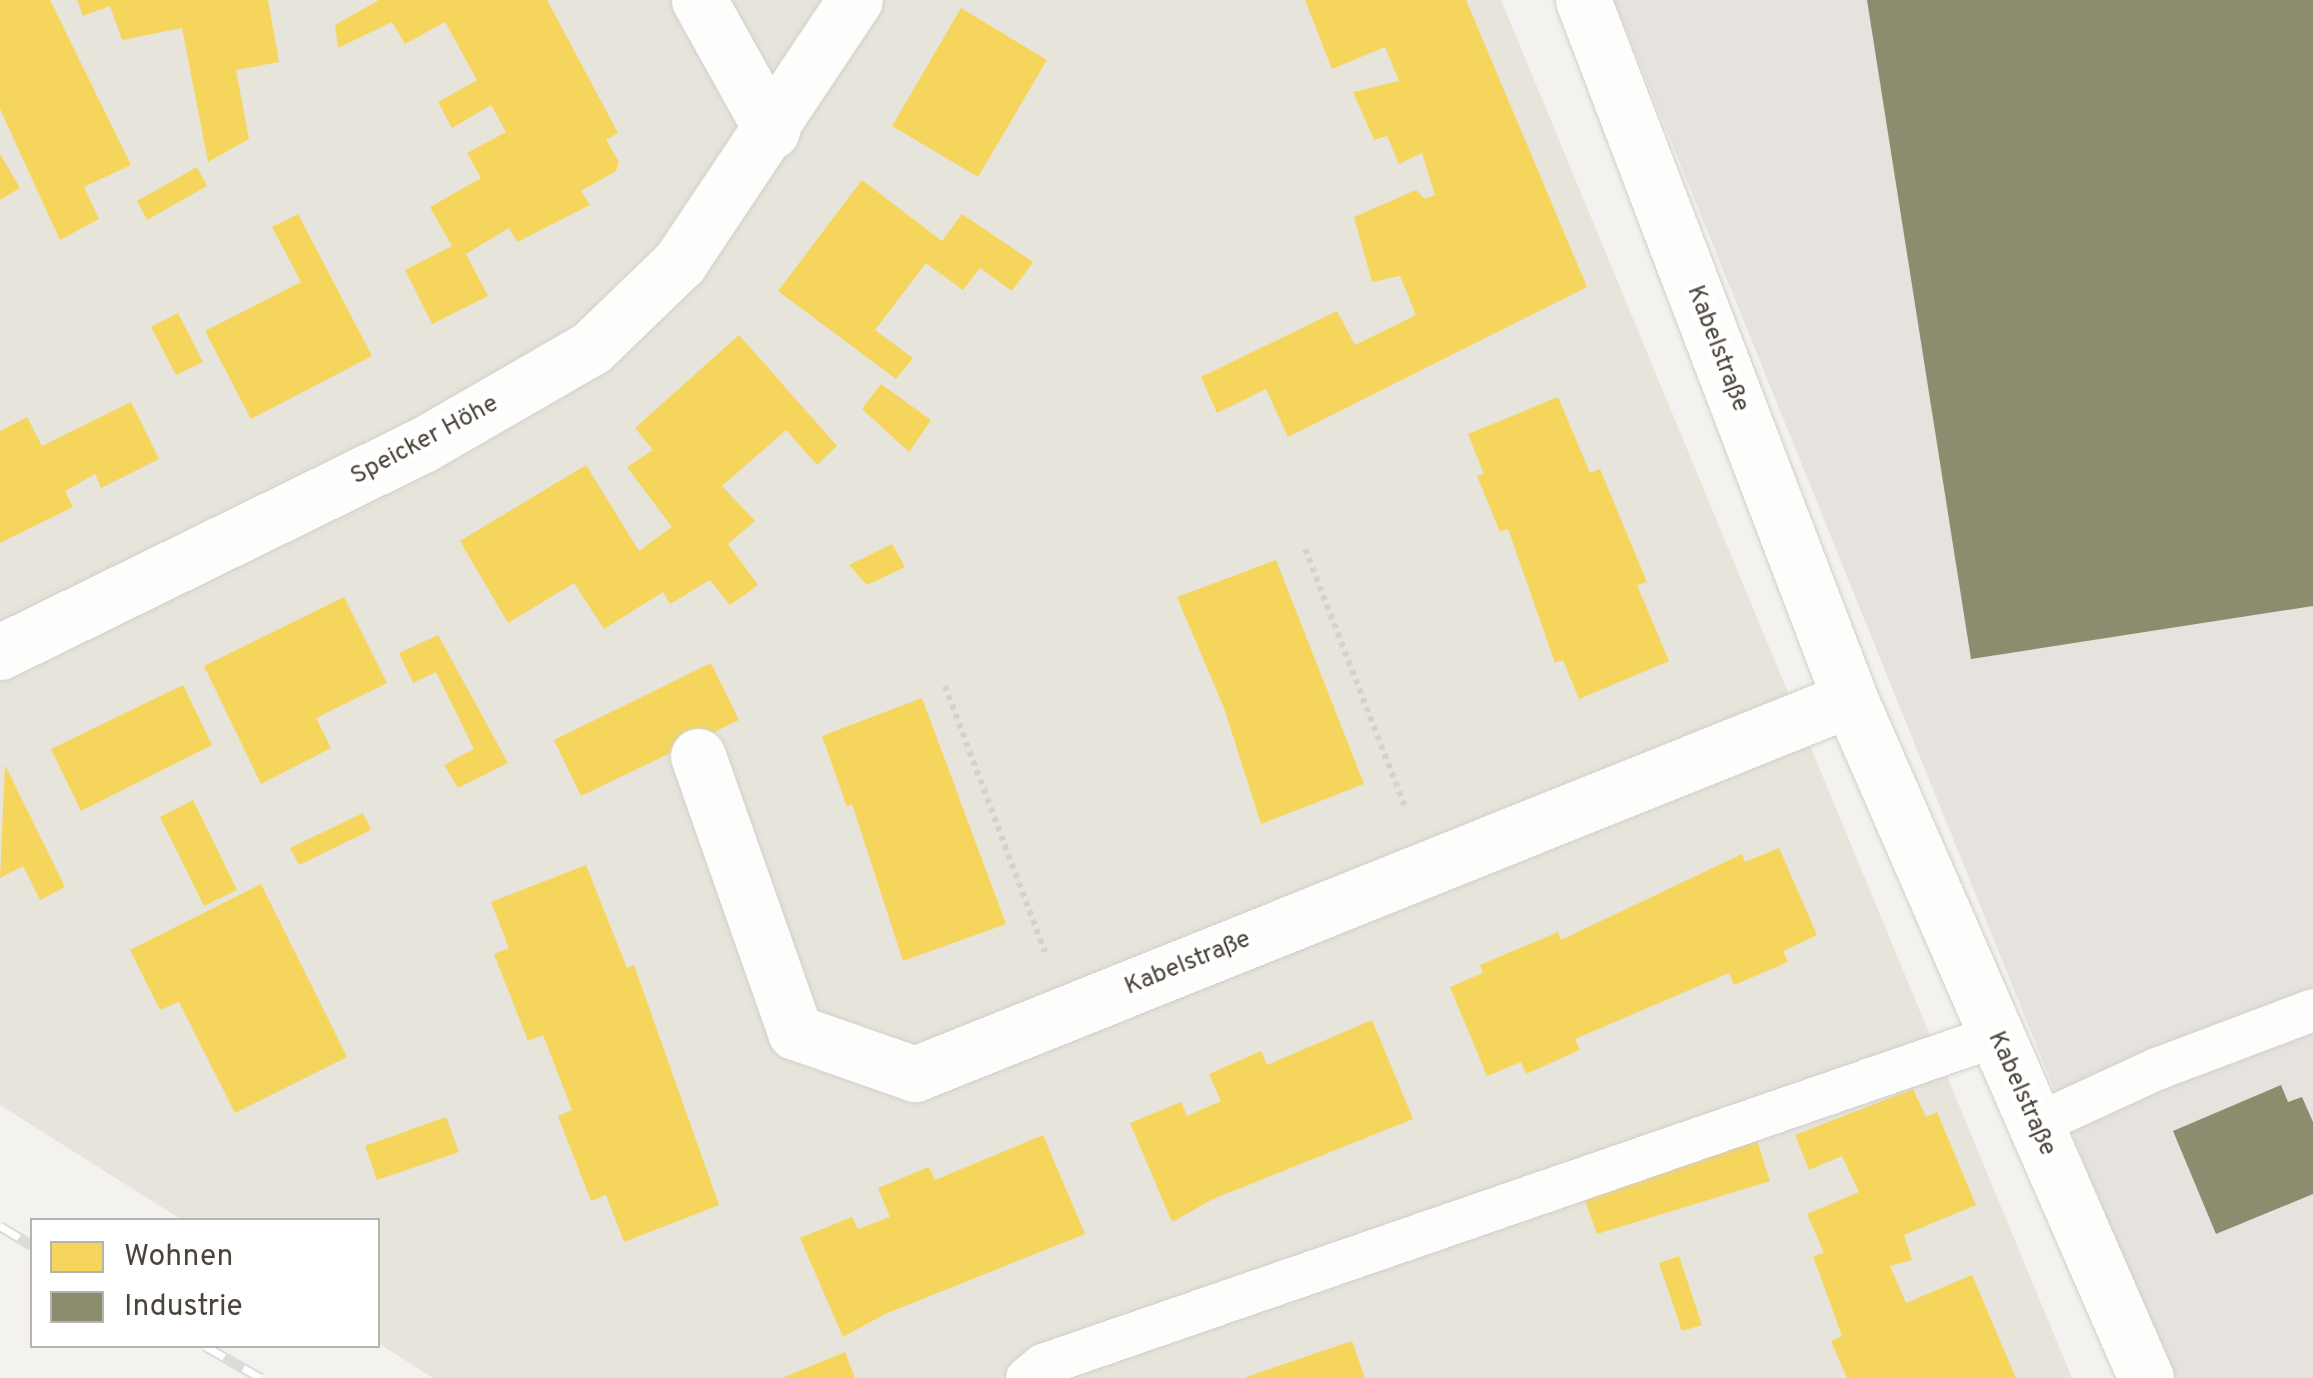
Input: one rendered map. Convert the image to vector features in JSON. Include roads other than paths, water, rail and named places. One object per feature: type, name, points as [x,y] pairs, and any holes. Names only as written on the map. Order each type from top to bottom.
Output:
[{"type":"street","points":[[698,0],[772,131]]},
{"type":"street","name":"Speicker Höhe","points":[[0,652],[421,446],[592,348],[680,262],[772,131],[855,0]]},
{"type":"street","name":"Kabelstraße","points":[[1584,0],[1850,699],[2146,1378]]},
{"type":"street","name":"Kabelstraße","points":[[698,756],[795,1032],[914,1074],[1850,699]]},
{"type":"lane","points":[[2035,1125],[2158,1069],[2313,1010]]},
{"type":"lane","points":[[1026,1378],[1059,1359],[1996,1036]]},
{"type":"railway","points":[[0,1226],[30,1244]]},
{"type":"railway","points":[[208,1348],[261,1378]]}]
